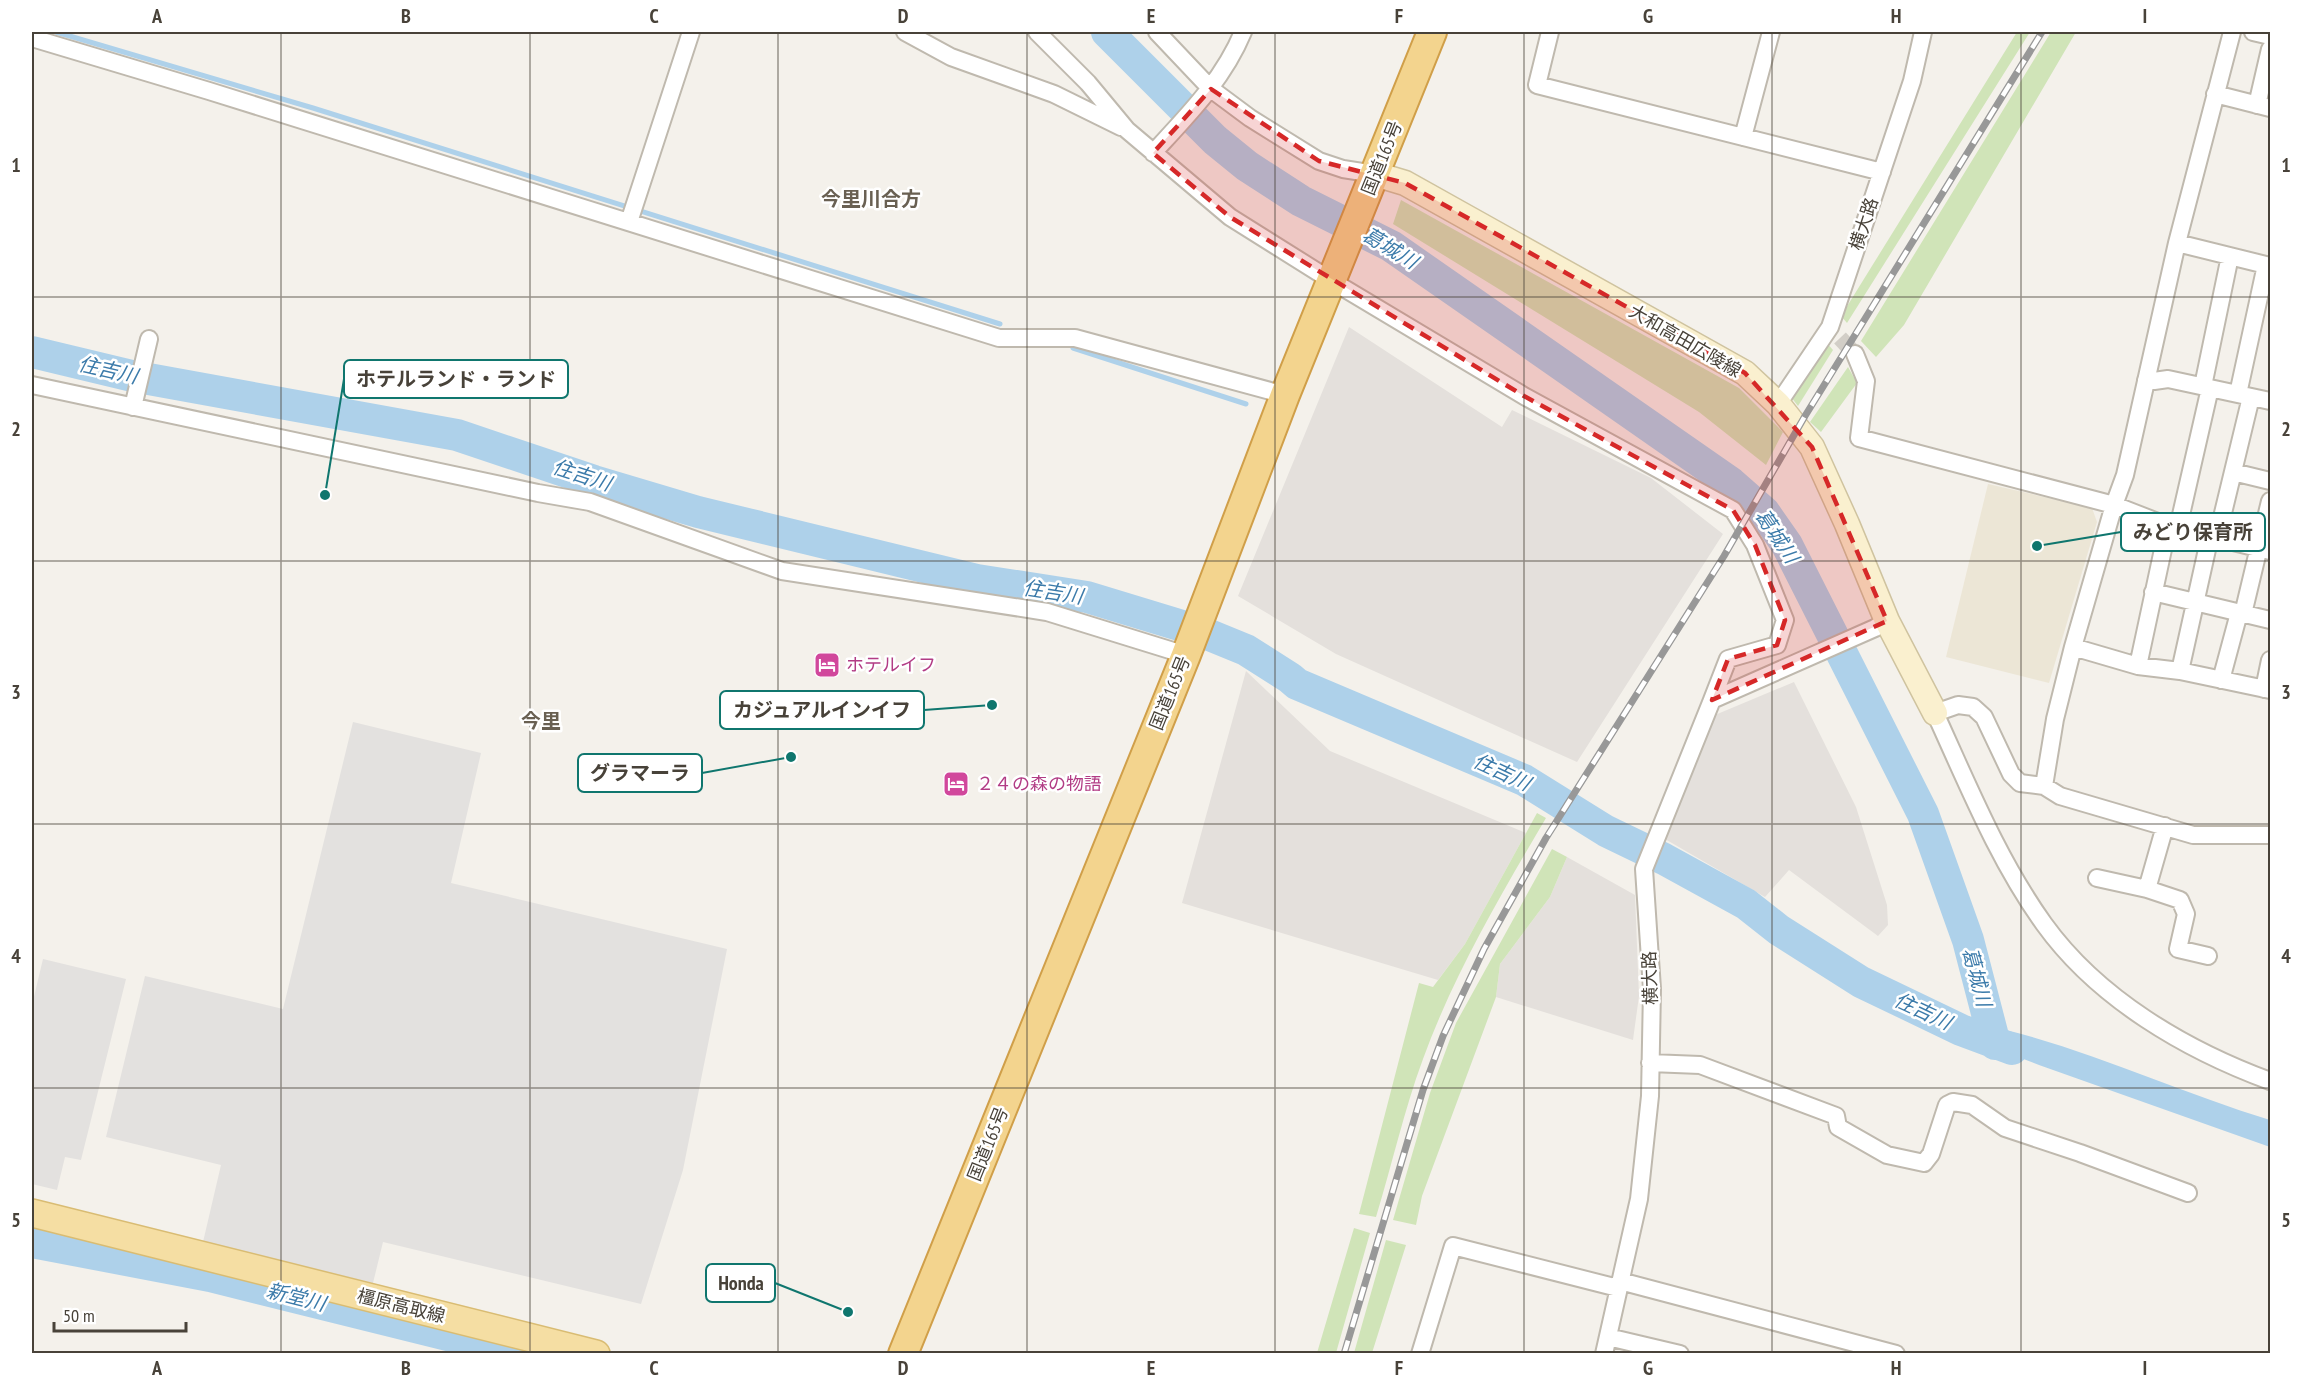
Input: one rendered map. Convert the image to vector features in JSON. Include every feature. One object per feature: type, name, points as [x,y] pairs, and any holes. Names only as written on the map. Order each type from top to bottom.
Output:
[{"type":"highway","name":"国道165号","points":[[903,1353],[1187,652],[1205,599],[1285,395],[1432,32]]},
{"type":"main road","name":"大和高田広陵線","points":[[1370,186],[1405,183],[1745,373],[1778,404],[1812,447],[1847,524],[1881,625],[1935,713]]},
{"type":"main road","name":"橿原高取線","points":[[32,1213],[596,1353]]},
{"type":"street","points":[[629,222],[692,32]]},
{"type":"street","points":[[905,32],[951,57],[1054,94],[1127,130]]},
{"type":"street","points":[[1037,32],[1088,83],[1127,130],[1230,217],[1335,274]]},
{"type":"street","points":[[1157,32],[1209,92],[1319,161],[1343,169],[1370,186]]},
{"type":"street","points":[[1153,153],[1209,92],[1233,54],[1243,32]]},
{"type":"street","points":[[1550,32],[1537,85],[1882,172]]},
{"type":"street","points":[[1743,137],[1771,32]]},
{"type":"street","name":"横大路","points":[[1778,404],[1835,332],[1882,172],[1912,81],[1923,32]]},
{"type":"street","points":[[2044,786],[2055,719],[2073,647],[2114,505],[2125,475],[2177,243],[2232,32]]},
{"type":"street","points":[[2253,32],[2271,36]]},
{"type":"street","points":[[32,38],[999,338],[1075,338],[1285,395]]},
{"type":"street","points":[[2215,94],[2264,106],[2271,49]]},
{"type":"street","points":[[2177,243],[2268,265],[2244,395],[2233,472],[2194,603],[2180,671]]},
{"type":"street","points":[[2138,666],[2153,592],[2173,527],[2206,387],[2230,256]]},
{"type":"street","name":"横大路","points":[[1335,274],[1524,396],[1733,510],[1755,544],[1785,620],[1777,645],[1728,659],[1644,869],[1652,989],[1650,1095],[1640,1199],[1606,1345]]},
{"type":"street","points":[[135,400],[147,346]]},
{"type":"street","points":[[1856,354],[1866,381],[1859,438],[2114,505],[2173,527],[2265,549]]},
{"type":"street","points":[[2146,380],[2168,379],[2271,401]]},
{"type":"street","points":[[32,385],[135,400],[538,493],[590,502],[782,572],[1047,612],[1187,652]]},
{"type":"street","points":[[2233,472],[2271,481]]},
{"type":"street","points":[[2222,680],[2241,613],[2265,549],[2271,501]]},
{"type":"street","points":[[2153,592],[2271,620]]},
{"type":"street","points":[[1712,700],[1881,625]]},
{"type":"street","points":[[2073,647],[2138,666],[2180,671],[2267,690],[2271,660]]},
{"type":"street","points":[[2271,835],[2193,835],[2060,796],[2044,786],[2020,783],[2011,774],[1984,717],[1973,706],[1958,705],[1935,713],[1999,850],[2045,925],[2075,960],[2107,990],[2157,1025],[2202,1052],[2271,1081]]},
{"type":"street","points":[[2147,889],[2165,826]]},
{"type":"street","points":[[2097,878],[2147,889],[2180,900],[2186,914],[2178,949],[2208,956]]},
{"type":"street","points":[[1650,1063],[1700,1065],[1836,1116],[1838,1127],[1887,1155],[1924,1162],[1931,1154],[1947,1105],[1953,1102],[1972,1105],[2005,1128],[2188,1193]]},
{"type":"street","points":[[1420,1353],[1453,1246],[1619,1284],[1896,1353]]},
{"type":"street","points":[[1606,1345],[1680,1353]]},
{"type":"highlighted area","points":[[1211,89],[1319,161],[1405,183],[1745,373],[1812,447],[1887,621],[1712,700],[1728,659],[1777,645],[1785,620],[1755,545],[1733,510],[1524,396],[1230,217],[1153,153]]},
{"type":"shaded area","points":[[1349,327],[1502,427],[1512,410],[1651,478],[1723,534],[1577,762],[1336,654],[1238,596]]},
{"type":"shaded area","points":[[1988,484],[2092,508],[2097,522],[2049,683],[1946,657]]},
{"type":"shaded area","points":[[1246,671],[1330,751],[1526,833],[1465,944],[1438,980],[1182,903]]},
{"type":"shaded area","points":[[1794,682],[1856,807],[1887,905],[1888,925],[1878,936],[1789,870],[1765,897],[1665,839],[1715,715]]},
{"type":"shaded area","points":[[353,722],[481,753],[451,883],[727,949],[683,1170],[641,1304],[383,1242],[373,1283],[203,1242],[221,1165],[106,1137],[145,976],[283,1009]]},
{"type":"shaded area","points":[[1567,857],[1635,895],[1639,996],[1633,1040],[1496,997],[1500,964],[1550,897]]},
{"type":"shaded area","points":[[43,959],[126,979],[81,1160],[65,1157],[57,1190],[32,1184],[32,1005]]},
{"type":"green space","points":[[2017,32],[2030,32],[1847,323],[1841,316]]},
{"type":"green space","points":[[2051,32],[2076,32],[1904,325],[1876,357],[1861,341]]},
{"type":"green space","points":[[1401,200],[1739,388],[1783,432],[1766,465],[1699,412],[1393,224]]},
{"type":"green space","points":[[1826,342],[1833,350],[1798,406],[1791,397]]},
{"type":"green space","points":[[1848,367],[1857,383],[1821,432],[1810,422]]},
{"type":"green space","points":[[1537,813],[1546,818],[1463,966],[1435,1027],[1410,1098],[1376,1217],[1359,1214],[1419,983],[1433,987],[1465,944]]},
{"type":"green space","points":[[1552,849],[1567,857],[1550,897],[1500,964],[1496,997],[1422,1196],[1416,1225],[1393,1220],[1430,1093],[1456,1023]]},
{"type":"green space","points":[[1354,1228],[1370,1233],[1336,1353],[1317,1353]]},
{"type":"green space","points":[[1386,1240],[1406,1245],[1372,1353],[1354,1353]]},
{"type":"water","points":[[1976,1023],[2088,1055],[2270,1120],[2270,1147],[1971,1039]]},
{"type":"waterway","points":[[56,32],[313,108],[1000,324]]},
{"type":"waterway","name":"葛城川","points":[[1107,32],[1215,140],[1247,166],[1301,201],[1391,246],[1731,483],[1764,512],[1787,545],[1923,814],[1968,940],[1995,1044]]},
{"type":"waterway","points":[[1073,348],[1246,404]]},
{"type":"waterway","name":"住吉川","points":[[32,352],[132,376],[457,435],[594,481],[698,512],[977,580],[1087,597],[1202,632],[1246,650],[1297,684],[1524,780],[1606,831],[1664,859],[1746,904],[1779,930],[1861,982],[1961,1030],[2012,1049]]},
{"type":"waterway","name":"新堂川","points":[[32,1242],[210,1276],[524,1354]]},
{"type":"tunnel","points":[[1840,338],[1855,354]]},
{"type":"railway","points":[[1344,1354],[1423,1090],[1443,1036],[1484,949],[1546,838],[1724,556],[1805,416],[2042,32]]},
{"type":"place","name":"ホテルランド・ランド","points":[[325,495]]},
{"type":"place","name":"みどり保育所","points":[[2037,546]]},
{"type":"place","name":"ホテルイフ","points":[[827,665]]},
{"type":"place","name":"カジュアルインイフ","points":[[992,705]]},
{"type":"place","name":"グラマーラ","points":[[791,757]]},
{"type":"place","name":"２４の森の物語","points":[[956,784]]},
{"type":"place","name":"Honda","points":[[848,1312]]},
{"type":"district","name":"今里川合方","points":[[871,199]]},
{"type":"district","name":"今里","points":[[541,721]]}]
